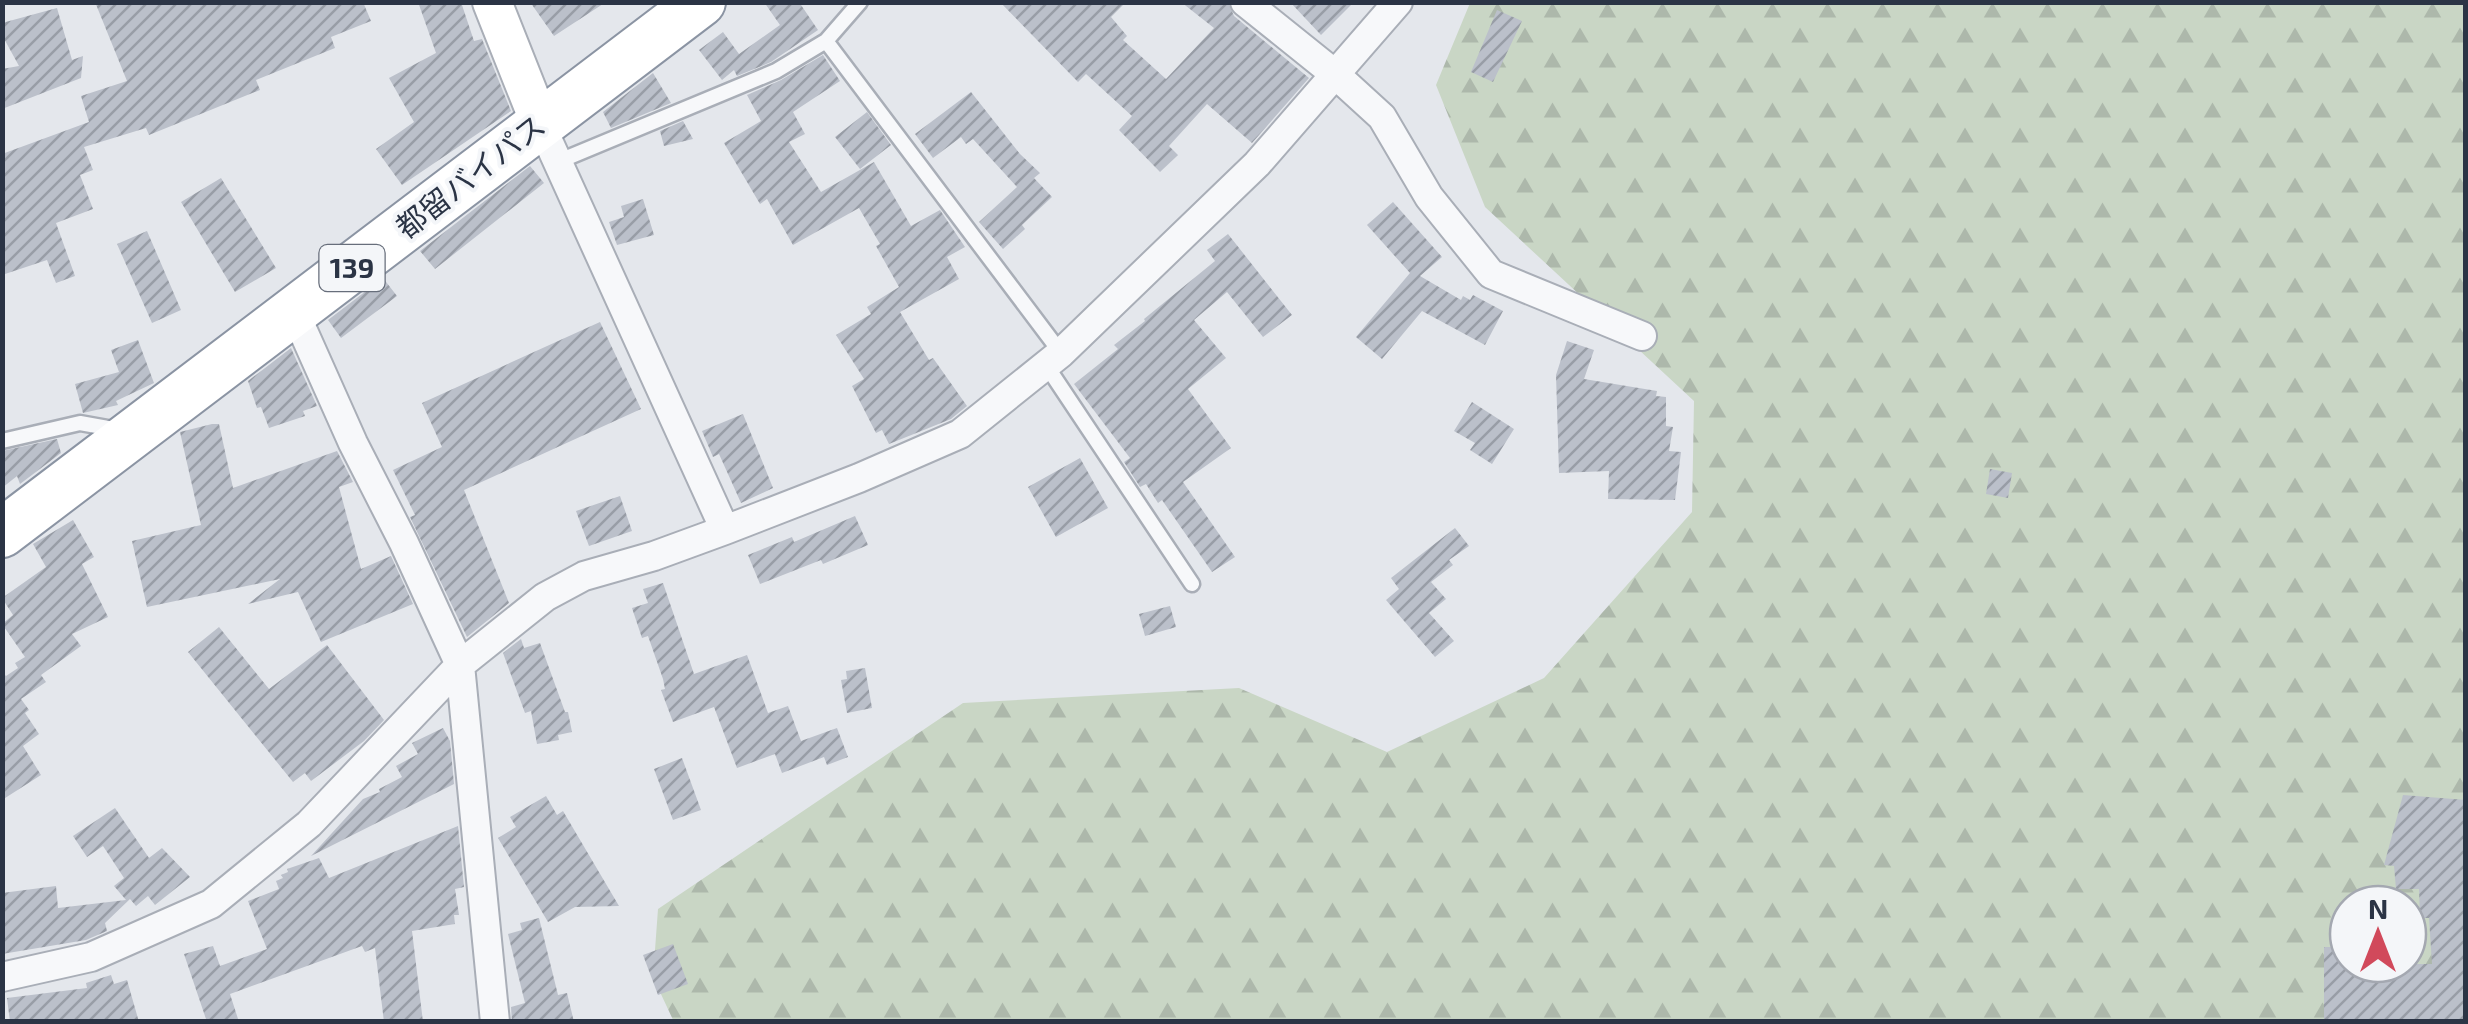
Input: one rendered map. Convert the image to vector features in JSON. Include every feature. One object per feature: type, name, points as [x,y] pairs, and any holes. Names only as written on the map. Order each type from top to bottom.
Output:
[{"type":"highway","name":"都留バイパス","points":[[2,533],[295,313],[549,143],[701,2]]},
{"type":"street","points":[[492,2],[549,143],[725,530]]},
{"type":"street","points":[[1245,2],[1382,117],[1429,197],[1491,274],[1642,336]]},
{"type":"street","points":[[2,977],[91,957],[210,904],[309,824],[460,665],[544,597],[584,576],[725,530],[960,434],[1053,359],[1257,164],[1398,2]]},
{"type":"street","points":[[295,313],[460,665],[494,1022]]},
{"type":"lane","points":[[549,143],[776,71],[826,40],[860,2]]},
{"type":"lane","points":[[826,40],[1053,359],[1192,584]]},
{"type":"lane","points":[[2,442],[80,423],[132,432]]},
{"type":"green space","points":[[1470,3],[2465,3],[2465,1021],[674,1022],[653,977],[658,909],[963,703],[1239,688],[1387,752],[1544,678],[1692,512],[1694,401],[1485,207],[1436,85]]},
{"type":"building","points":[[95,2],[363,2],[371,21],[331,37],[335,48],[256,80],[260,90],[149,135],[146,128],[84,147],[93,170],[80,175],[93,209],[56,223],[75,276],[56,283],[47,260],[2,275],[2,154],[89,122],[81,96],[127,81]]},
{"type":"building","points":[[418,2],[461,2],[474,41],[482,39],[511,111],[402,185],[376,149],[414,122],[389,78],[436,53]]},
{"type":"building","points":[[530,2],[606,2],[554,36]]},
{"type":"building","points":[[764,2],[799,2],[818,30],[771,62],[737,76],[734,70],[722,80],[699,50],[723,32],[739,54],[780,25]]},
{"type":"building","points":[[1000,2],[1126,2],[1111,17],[1127,36],[1123,40],[1166,79],[1214,28],[1181,2],[1228,2],[1234,16],[1309,78],[1252,143],[1207,104],[1169,146],[1178,155],[1160,172],[1119,130],[1132,116],[1086,74],[1078,82]]},
{"type":"building","points":[[1290,2],[1354,2],[1321,35]]},
{"type":"building","points":[[57,8],[72,60],[83,56],[81,78],[2,109],[2,69],[19,66],[2,35],[2,23]]},
{"type":"building","points":[[1497,10],[1522,21],[1493,82],[1471,72]]},
{"type":"building","points":[[823,55],[840,81],[793,112],[805,134],[789,142],[821,192],[874,162],[911,226],[940,210],[965,247],[947,257],[959,279],[900,312],[929,360],[933,358],[967,406],[951,419],[889,444],[882,430],[876,433],[852,386],[864,379],[836,335],[871,314],[867,307],[899,287],[876,246],[880,244],[859,208],[793,245],[767,199],[760,204],[724,143],[761,121],[747,95]]},
{"type":"building","points":[[653,73],[671,103],[611,128],[603,112]]},
{"type":"building","points":[[971,92],[1040,173],[1034,178],[1052,197],[1003,249],[979,222],[1017,187],[973,139],[966,144],[961,137],[933,158],[915,134]]},
{"type":"building","points":[[867,112],[891,145],[860,169],[835,137]]},
{"type":"building","points":[[683,121],[693,139],[664,146],[660,131]]},
{"type":"building","points":[[530,166],[544,183],[435,269],[420,251]]},
{"type":"building","points":[[221,178],[276,268],[235,292],[181,202]]},
{"type":"building","points":[[643,199],[654,235],[617,245],[609,222],[624,217],[621,206]]},
{"type":"building","points":[[1393,202],[1442,257],[1420,276],[1461,300],[1463,296],[1470,300],[1473,295],[1503,311],[1485,345],[1422,311],[1382,359],[1356,337],[1410,273],[1367,225]]},
{"type":"building","points":[[147,231],[181,310],[152,323],[117,244]]},
{"type":"building","points":[[1228,234],[1292,315],[1263,337],[1227,292],[1194,320],[1226,358],[1188,389],[1231,448],[1183,482],[1235,557],[1212,572],[1162,500],[1158,503],[1146,484],[1140,487],[1124,462],[1130,458],[1074,384],[1118,349],[1114,345],[1215,261],[1207,250]]},
{"type":"building","points":[[383,278],[397,296],[341,338],[328,320]]},
{"type":"building","points":[[600,322],[641,409],[464,490],[509,603],[467,637],[410,517],[415,515],[393,470],[442,447],[422,403]]},
{"type":"building","points":[[138,340],[154,383],[116,401],[118,405],[83,413],[75,384],[119,372],[111,350]]},
{"type":"building","points":[[1567,341],[1594,350],[1584,379],[1657,391],[1656,396],[1666,397],[1666,426],[1673,427],[1669,451],[1681,452],[1675,500],[1608,499],[1609,471],[1559,473],[1556,375]]},
{"type":"building","points":[[291,348],[317,406],[303,411],[305,416],[269,428],[248,381]]},
{"type":"building","points":[[1472,402],[1514,429],[1492,464],[1470,450],[1475,443],[1454,431]]},
{"type":"building","points":[[743,414],[773,488],[741,503],[719,454],[713,457],[702,431]]},
{"type":"building","points":[[219,424],[233,488],[337,451],[353,482],[339,487],[361,569],[391,556],[413,604],[321,642],[298,592],[248,604],[280,579],[147,607],[132,541],[201,525],[180,432]]},
{"type":"building","points":[[57,439],[61,453],[20,484],[17,476],[2,488],[2,451]]},
{"type":"building","points":[[1080,458],[1108,508],[1056,537],[1028,487]]},
{"type":"building","points":[[1990,469],[2012,473],[2008,498],[1986,494]]},
{"type":"building","points":[[620,496],[632,531],[589,546],[576,511]]},
{"type":"building","points":[[855,516],[868,545],[760,584],[748,555],[792,537],[794,542]]},
{"type":"building","points":[[73,520],[94,557],[82,564],[108,617],[72,634],[81,646],[41,675],[46,682],[21,699],[39,734],[23,746],[41,775],[2,800],[2,672],[6,676],[25,657],[2,624],[13,615],[2,598],[46,567],[33,544]]},
{"type":"building","points":[[1455,528],[1469,546],[1449,560],[1453,565],[1431,582],[1446,599],[1429,613],[1454,641],[1435,657],[1386,600],[1399,589],[1391,578]]},
{"type":"building","points":[[663,583],[694,674],[747,655],[768,713],[788,706],[801,741],[837,728],[848,757],[827,765],[824,757],[782,773],[775,754],[737,768],[714,707],[673,722],[648,636],[642,638],[632,608],[648,603],[643,589]]},
{"type":"building","points":[[1170,606],[1176,627],[1145,636],[1139,614]]},
{"type":"building","points":[[219,627],[269,689],[327,645],[384,720],[364,741],[311,781],[305,773],[293,782],[188,652]]},
{"type":"building","points":[[521,639],[524,648],[540,643],[568,712],[572,732],[558,735],[559,740],[537,744],[531,711],[525,713],[503,653]]},
{"type":"building","points":[[865,668],[872,708],[847,713],[841,680],[847,679],[846,671]]},
{"type":"building","points":[[443,728],[450,741],[454,784],[311,856],[363,799],[402,777],[396,766],[418,754],[412,743]]},
{"type":"building","points":[[682,758],[701,810],[673,820],[654,769]]},
{"type":"building","points":[[2403,795],[2466,800],[2466,1022],[2324,1022],[2324,947],[2328,947],[2328,984],[2428,984],[2428,964],[2432,964],[2428,884],[2396,884],[2394,866],[2384,865]]},
{"type":"building","points":[[546,796],[557,815],[563,811],[619,906],[575,907],[548,922],[498,838],[516,827],[510,817]]},
{"type":"building","points":[[115,808],[149,858],[162,848],[190,877],[155,905],[148,896],[136,906],[130,899],[105,923],[107,931],[86,940],[2,954],[2,893],[56,886],[58,908],[126,900],[114,886],[124,878],[103,846],[87,857],[73,836]]},
{"type":"building","points":[[458,826],[464,887],[455,889],[459,915],[454,915],[455,924],[412,931],[423,1022],[384,1022],[375,948],[365,952],[362,946],[230,994],[239,1022],[207,1022],[184,954],[213,946],[220,966],[267,949],[248,901],[279,889],[276,881],[283,878],[281,875],[287,869],[319,858],[329,878]]},
{"type":"building","points":[[539,918],[558,995],[567,993],[574,1022],[512,1022],[511,1007],[525,1003],[508,934],[522,930],[520,923]]},
{"type":"building","points":[[673,944],[688,984],[658,995],[643,955]]},
{"type":"building","points":[[111,975],[114,984],[127,980],[139,1022],[10,1022],[7,998],[87,988],[86,983]]}]
